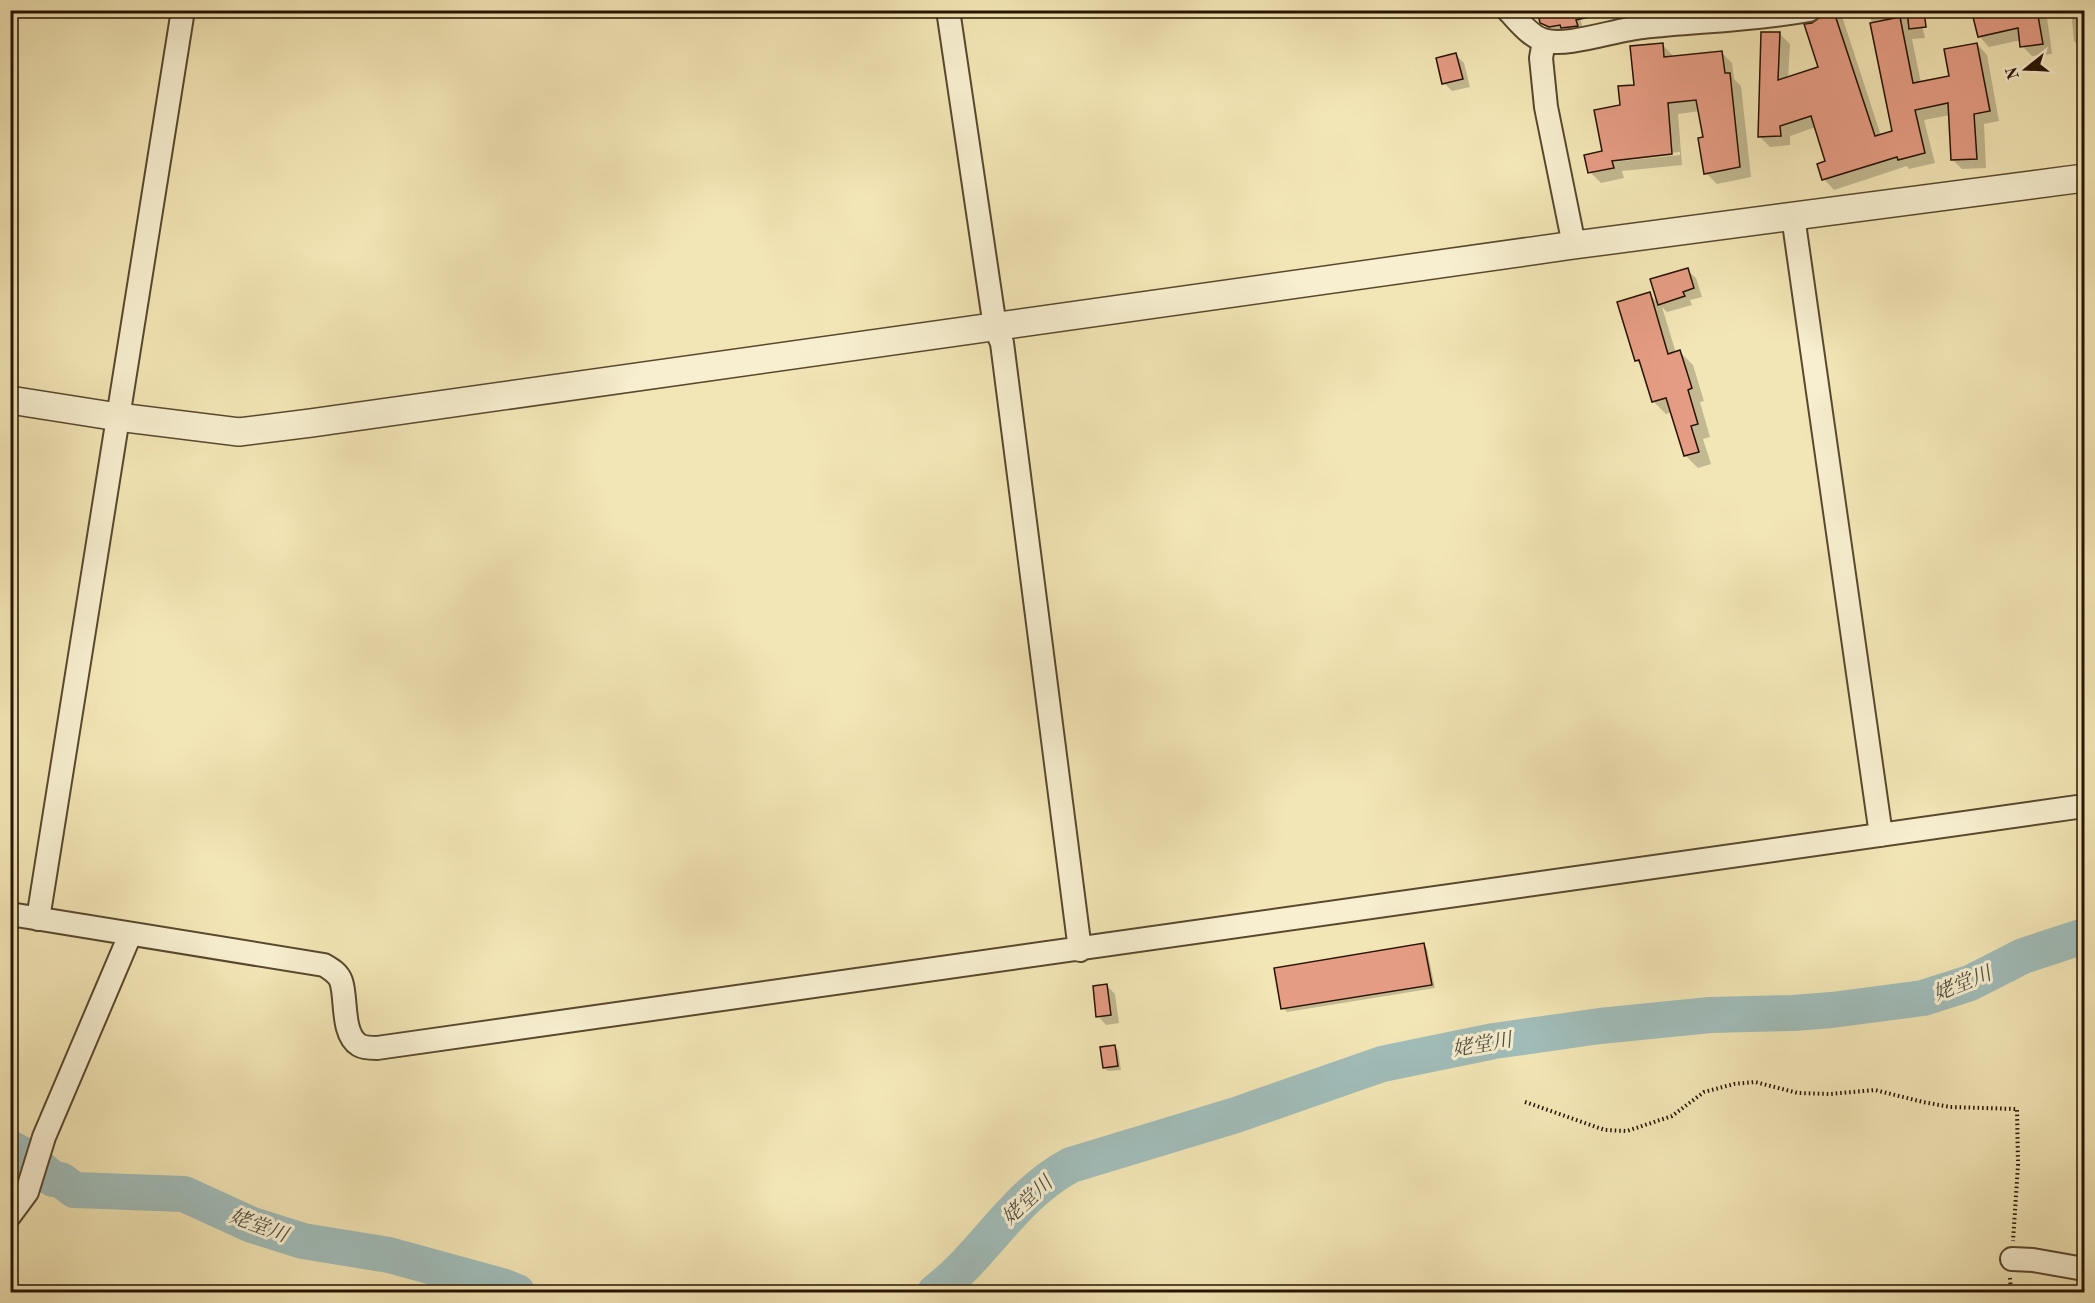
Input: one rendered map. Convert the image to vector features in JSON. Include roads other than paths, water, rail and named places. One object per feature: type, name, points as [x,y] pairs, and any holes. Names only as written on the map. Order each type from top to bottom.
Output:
[{"type":"street","points":[[38,919],[183,10]]},
{"type":"street","points":[[948,10],[995,327],[1002,343],[1080,950]]},
{"type":"street","points":[[1508,10],[1536,37],[1544,41],[1570,41],[1643,27],[1774,17],[1809,10]]},
{"type":"street","points":[[1544,41],[1541,58],[1545,98],[1574,245]]},
{"type":"street","points":[[10,399],[118,417],[239,432],[1574,245],[2085,178]]},
{"type":"street","points":[[1793,216],[1881,835]]},
{"type":"street","points":[[10,914],[324,965],[341,981],[345,1013],[355,1042],[360,1046],[377,1048],[2085,806]]},
{"type":"street","points":[[10,1215],[27,1192],[44,1137],[130,935]]},
{"type":"street","points":[[2012,1259],[2085,1269]]},
{"type":"waterway","name":"姥堂川","points":[[935,1292],[953,1277],[1033,1192],[1071,1165],[1236,1115],[1382,1064],[1494,1041],[1600,1026],[1710,1015],[1832,1010],[1923,998],[1970,983],[2023,956],[2084,936]]},
{"type":"waterway","name":"姥堂川","points":[[10,1148],[27,1157],[53,1179],[61,1180],[74,1190],[184,1194],[252,1225],[303,1241],[389,1255],[517,1292]]}]
